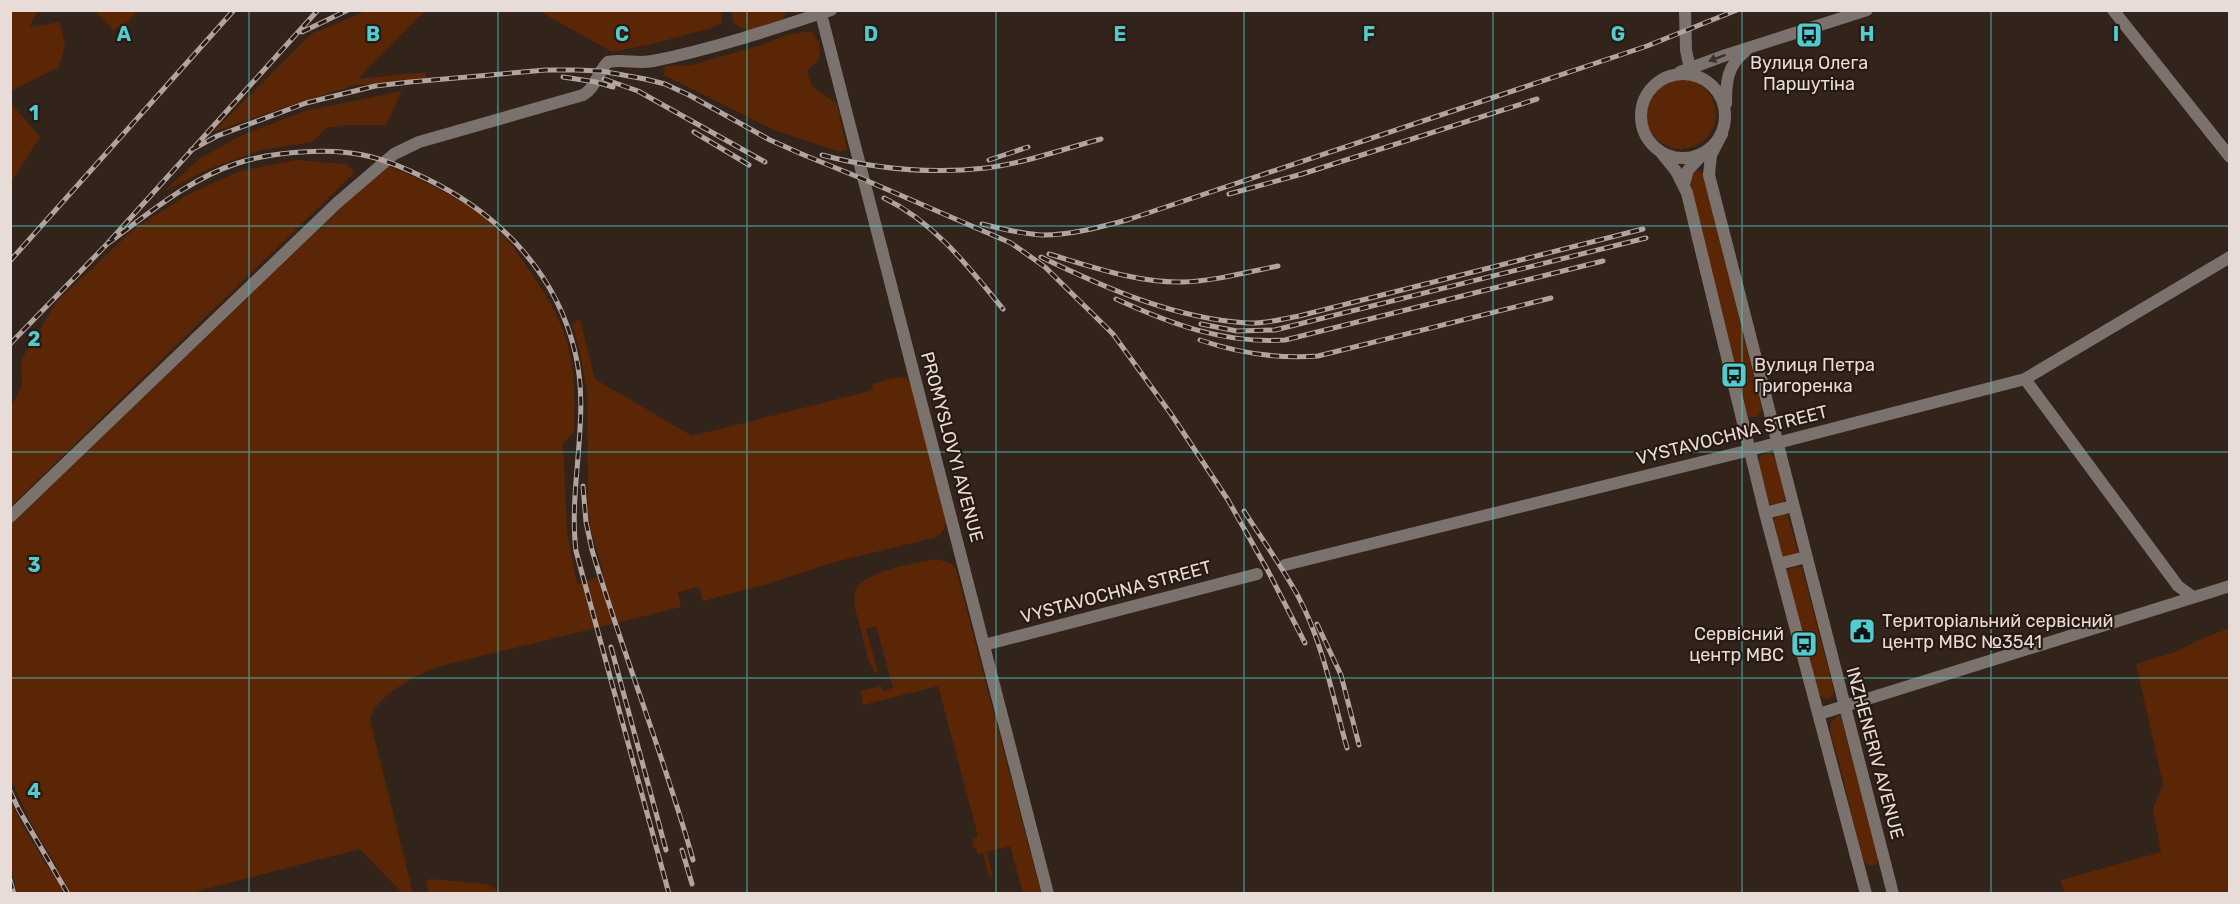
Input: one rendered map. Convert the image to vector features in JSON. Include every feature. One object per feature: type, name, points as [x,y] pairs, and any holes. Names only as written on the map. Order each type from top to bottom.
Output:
[{"type":"street","points":[[1685,10],[1690,71]]},
{"type":"street","points":[[1866,894],[1765,513],[1684,184],[1671,164],[1648,139],[1641,115],[1644,100],[1652,87],[1665,78],[1690,71],[1758,44],[1867,10]]},
{"type":"street","points":[[2113,10],[2229,157]]},
{"type":"street","points":[[10,517],[337,204],[394,154],[419,142],[583,96],[591,89],[603,66],[608,62],[657,60],[824,12]]},
{"type":"street","name":"PROMYSLOVYI AVENUE","points":[[824,12],[1048,894]]},
{"type":"street","points":[[1684,184],[1689,170],[1722,134],[1725,121],[1726,80],[1730,68],[1744,52],[1758,44]]},
{"type":"street","points":[[600,51],[614,61]]},
{"type":"street","points":[[1690,71],[1714,87],[1722,98],[1725,111]]},
{"type":"street","name":"INZHENERIV AVENUE","points":[[1722,134],[1711,155],[1709,175],[1893,894]]},
{"type":"street","points":[[1659,150],[1672,157],[1683,158],[1697,156],[1706,151]]},
{"type":"street","name":"VYSTAVOCHNA STREET","points":[[1286,565],[2025,379],[2229,257]]},
{"type":"street","points":[[2025,379],[2178,586],[2193,597]]},
{"type":"street","points":[[1765,513],[1793,506]]},
{"type":"street","points":[[1779,564],[1806,558]]},
{"type":"street","name":"VYSTAVOCHNA STREET","points":[[984,645],[1257,574]]},
{"type":"street","points":[[1819,714],[2229,586]]},
{"type":"shaded area","points":[[11,10],[37,11],[30,27],[60,22],[65,46],[59,67],[11,91]]},
{"type":"shaded area","points":[[95,11],[138,11],[124,25],[113,30]]},
{"type":"shaded area","points":[[366,11],[425,11],[358,79],[426,72],[426,79],[356,85],[213,132],[311,34]]},
{"type":"shaded area","points":[[539,11],[721,11],[722,22],[712,28],[612,52]]},
{"type":"shaded area","points":[[732,11],[786,11],[783,21],[748,31],[734,24]]},
{"type":"shaded area","points":[[811,31],[819,42],[820,58],[807,71],[812,86],[837,104],[847,150],[840,152],[774,130],[664,75],[665,66],[691,65],[762,45],[786,35]]},
{"type":"shaded area","points":[[1681,79],[1694,82],[1706,89],[1713,101],[1716,114],[1713,127],[1706,139],[1694,146],[1681,149],[1668,146],[1656,139],[1649,127],[1646,114],[1649,101],[1656,89],[1668,82]]},
{"type":"shaded area","points":[[402,91],[386,125],[347,125],[326,128],[312,142],[261,150],[209,169],[163,192],[199,159],[240,136],[305,111]]},
{"type":"shaded area","points":[[11,103],[40,137],[10,182]]},
{"type":"shaded area","points":[[296,160],[346,164],[355,172],[11,506],[11,407],[22,386],[21,360],[57,301],[134,229],[187,195],[240,171]]},
{"type":"shaded area","points":[[386,165],[460,200],[486,219],[513,247],[546,296],[560,322],[569,350],[574,380],[574,432],[563,443],[567,531],[577,584],[604,575],[591,531],[588,509],[587,391],[572,323],[580,320],[595,379],[692,436],[873,390],[872,384],[897,377],[907,378],[912,385],[946,522],[944,529],[938,537],[838,561],[764,585],[703,601],[699,587],[678,592],[681,607],[441,666],[422,673],[399,687],[380,703],[370,720],[413,893],[402,893],[360,849],[191,893],[17,893],[11,865],[10,800],[49,869],[57,867],[33,827],[11,780],[11,524]]},
{"type":"shaded area","points":[[1694,171],[1703,173],[1762,410],[1757,417],[1749,417],[1747,414],[1687,184]]},
{"type":"shaded area","points":[[1770,453],[1779,467],[1785,499],[1783,504],[1772,506],[1768,502],[1758,463],[1762,456]]},
{"type":"shaded area","points":[[1787,513],[1798,551],[1797,554],[1782,558],[1773,521],[1777,515]]},
{"type":"shaded area","points":[[935,559],[951,563],[956,569],[1041,893],[1023,893],[1010,846],[987,852],[993,877],[989,877],[983,853],[978,854],[974,848],[972,840],[978,836],[938,686],[863,705],[860,691],[881,686],[883,691],[893,688],[876,626],[866,629],[879,676],[869,662],[855,608],[855,592],[859,585],[877,574]]},
{"type":"shaded area","points":[[1798,566],[1802,568],[1834,691],[1833,696],[1827,699],[1820,696],[1815,683],[1809,650],[1794,606],[1786,570]]},
{"type":"shaded area","points":[[2229,628],[2229,893],[2064,893],[2061,880],[2161,852],[2153,809],[2163,784],[2136,664],[2178,651]]},
{"type":"shaded area","points":[[1838,715],[1841,717],[1878,859],[1877,864],[1870,866],[1865,863],[1861,854],[1830,732],[1831,723]]},
{"type":"shaded area","points":[[430,879],[488,884],[501,893],[429,893],[426,882]]},
{"type":"railway","points":[[10,261],[234,10]]},
{"type":"railway","points":[[10,344],[107,244],[318,10]]},
{"type":"railway","points":[[302,32],[348,10]]},
{"type":"railway","points":[[982,224],[1027,234],[1053,235],[1086,230],[1130,219],[1647,46],[1737,10]]},
{"type":"railway","points":[[191,150],[217,136],[306,103],[375,86],[546,70],[601,71],[665,84],[770,140],[1011,243],[1045,267],[1113,334],[1171,414],[1228,500],[1305,643]]},
{"type":"railway","points":[[563,77],[613,87]]},
{"type":"railway","points":[[604,79],[638,91],[765,162]]},
{"type":"railway","points":[[1229,194],[1302,174],[1537,99]]},
{"type":"railway","points":[[694,132],[749,165]]},
{"type":"railway","points":[[822,155],[883,167],[965,170],[1015,163],[1101,139]]},
{"type":"railway","points":[[989,160],[1028,147]]},
{"type":"railway","points":[[107,244],[169,198],[220,170],[269,156],[323,151],[372,157],[420,176],[453,193],[478,210],[521,249],[539,271],[554,296],[575,352],[581,401],[574,526],[576,551],[669,894]]},
{"type":"railway","points":[[884,198],[919,219],[934,232],[963,261],[1003,309]]},
{"type":"railway","points":[[1041,257],[1090,280],[1168,309],[1221,320],[1254,323],[1299,316],[1643,229]]},
{"type":"railway","points":[[1201,324],[1237,331],[1275,330],[1646,238]]},
{"type":"railway","points":[[1049,254],[1115,273],[1166,282],[1207,280],[1278,266]]},
{"type":"railway","points":[[1116,299],[1157,317],[1198,330],[1241,339],[1285,340],[1603,261]]},
{"type":"railway","points":[[1200,340],[1258,354],[1288,357],[1318,356],[1551,298]]},
{"type":"railway","points":[[583,486],[586,522],[592,550],[693,860]]},
{"type":"railway","points":[[1244,511],[1285,574],[1307,614],[1327,671],[1347,748]]},
{"type":"railway","points":[[1317,624],[1341,675],[1359,745]]},
{"type":"railway","points":[[611,647],[666,850]]},
{"type":"railway","points":[[10,791],[68,894]]},
{"type":"railway","points":[[682,850],[692,884]]},
{"type":"railway","points":[[10,880],[14,894]]},
{"type":"place","name":"Вулиця Олега Паршутіна","points":[[1809,35]]},
{"type":"place","name":"Вулиця Петра Григоренка","points":[[1734,375]]},
{"type":"place","name":"Територіальний сервісний центр МВС №3541","points":[[1862,631]]},
{"type":"place","name":"Сервісний центр МВС","points":[[1804,644]]}]
